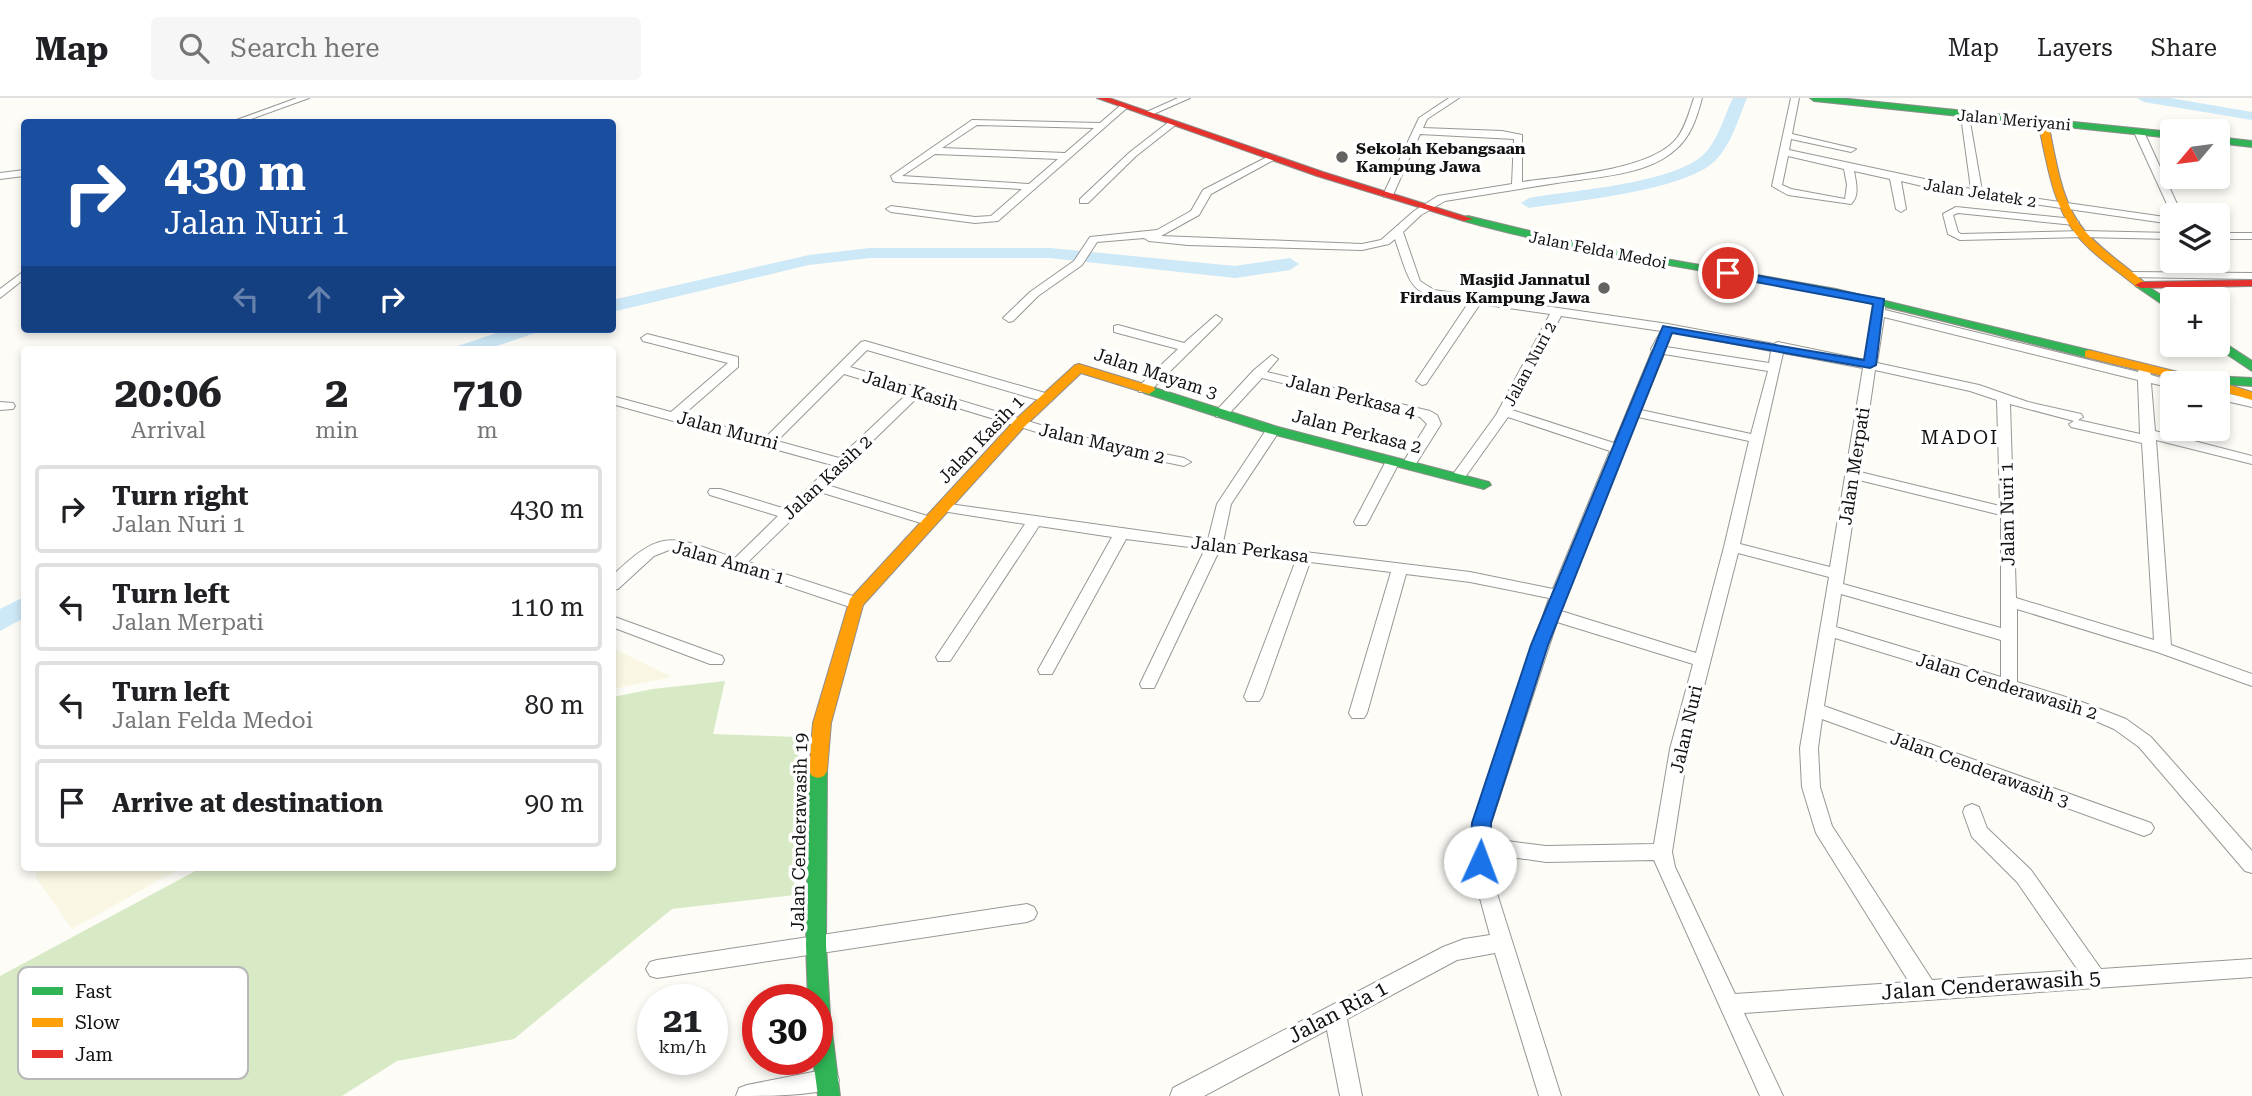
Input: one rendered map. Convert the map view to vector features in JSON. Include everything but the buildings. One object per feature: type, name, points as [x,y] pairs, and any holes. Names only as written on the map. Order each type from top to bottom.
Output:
[{"type":"street","points":[[245,119],[306,98]]},
{"type":"street","name":"Jalan Felda Medoi","points":[[1101,98],[1426,207],[1589,251],[1879,307],[2160,375]]},
{"type":"street","points":[[1146,114],[1183,98]]},
{"type":"street","points":[[1388,195],[1425,116],[1455,98]]},
{"type":"street","points":[[1009,318],[1034,294],[1072,270],[1091,242],[1105,236],[1188,242],[1362,247],[1385,242],[1398,232],[1404,223],[1442,198],[1606,172],[1643,163],[1682,141],[1689,129],[1698,98]]},
{"type":"street","points":[[1795,98],[1777,186],[1780,190],[1847,202],[1850,200],[1852,186],[1849,167]]},
{"type":"street","name":"Jalan Meriyani","points":[[1814,98],[1965,116],[2160,134]]},
{"type":"street","points":[[891,209],[991,220],[1124,107]]},
{"type":"street","points":[[1965,116],[1977,193]]},
{"type":"street","points":[[1032,187],[902,181],[895,178],[975,122],[1101,126]]},
{"type":"street","points":[[1084,201],[1133,153],[1173,123]]},
{"type":"street","points":[[2043,124],[2065,205],[2078,228],[2160,299]]},
{"type":"street","points":[[1416,131],[1519,137],[1517,184]]},
{"type":"street","points":[[2139,132],[2172,203]]},
{"type":"street","points":[[1787,136],[1851,149]]},
{"type":"street","points":[[2230,141],[2252,144]]},
{"type":"street","points":[[934,151],[1066,156]]},
{"type":"street","name":"Jalan Jelatek 2","points":[[1784,152],[1895,178],[1977,193],[2160,219]]},
{"type":"street","points":[[1143,237],[1172,227],[1195,213],[1207,192],[1274,158]]},
{"type":"street","points":[[0,176],[21,173]]},
{"type":"street","points":[[1895,178],[1901,209]]},
{"type":"street","points":[[2078,228],[1960,237],[1953,234],[1948,214],[1956,210],[2078,228],[2160,235]]},
{"type":"street","points":[[1398,232],[1415,283],[1421,289],[1440,295],[1777,346],[1974,388],[2076,420],[2252,460]]},
{"type":"street","points":[[2230,236],[2252,236]]},
{"type":"street","points":[[2139,283],[2252,276]]},
{"type":"street","points":[[0,295],[21,277]]},
{"type":"street","points":[[2198,280],[2252,285]]},
{"type":"street","points":[[2139,283],[2252,285]]},
{"type":"street","points":[[1422,381],[1476,300]]},
{"type":"street","name":"Jalan Merpati","points":[[1879,307],[1808,766],[1823,828],[1926,990]]},
{"type":"street","name":"Jalan Nuri 2","points":[[1458,477],[1503,414],[1557,312]]},
{"type":"street","points":[[1144,389],[1216,319]]},
{"type":"street","points":[[1118,328],[1186,347]]},
{"type":"street","points":[[1550,1096],[1484,884],[1479,845],[1482,823],[1558,595],[1657,349],[1668,328]]},
{"type":"street","points":[[647,338],[733,360],[734,364],[674,416]]},
{"type":"street","points":[[770,441],[865,345],[1048,398]]},
{"type":"street","name":"Jalan Nuri","points":[[1772,1096],[1665,867],[1662,852],[1679,749],[1732,547],[1775,368],[1777,346]]},
{"type":"street","points":[[1657,349],[1775,368]]},
{"type":"street","points":[[2230,351],[2252,369],[2230,383]]},
{"type":"street","points":[[1221,414],[1272,359]]},
{"type":"street","name":"Jalan Mayam 3","points":[[1079,368],[1221,414]]},
{"type":"street","name":"Jalan Kasih 1","points":[[942,507],[1020,423],[1079,368]]},
{"type":"street","name":"Jalan Kasih","points":[[842,369],[1020,423]]},
{"type":"street","points":[[2160,379],[2144,372],[2163,648]]},
{"type":"street","name":"Jalan Perkasa 4","points":[[1258,373],[1425,414],[1432,418],[1434,424],[1401,462]]},
{"type":"street","points":[[2230,387],[2252,382]]},
{"type":"street","points":[[2230,389],[2252,394]]},
{"type":"street","name":"Jalan Kasih 2","points":[[739,562],[916,392]]},
{"type":"street","points":[[2230,392],[2252,403]]},
{"type":"street","name":"Jalan Nuri 1","points":[[2003,398],[2008,512],[2009,685]]},
{"type":"street","name":"Jalan Murni","points":[[616,402],[770,441],[842,463]]},
{"type":"street","points":[[1633,412],[1756,439]]},
{"type":"street","name":"Jalan Perkasa 2","points":[[1221,414],[1484,485]]},
{"type":"street","points":[[1503,414],[1618,449]]},
{"type":"street","name":"Jalan Mayam 2","points":[[1020,423],[1074,439],[1184,462]]},
{"type":"street","points":[[1148,684],[1213,546],[1224,504],[1273,430]]},
{"type":"street","points":[[1361,522],[1401,462]]},
{"type":"street","points":[[1853,474],[2008,512]]},
{"type":"street","points":[[817,486],[929,521]]},
{"type":"street","points":[[715,492],[787,514]]},
{"type":"street","name":"Jalan Cenderawasih 19","points":[[829,1088],[819,1015],[816,944],[818,752],[822,723],[856,603],[942,507]]},
{"type":"street","name":"Jalan Perkasa","points":[[942,507],[1121,534],[1477,578],[1558,595]]},
{"type":"street","points":[[944,657],[1034,522]]},
{"type":"street","points":[[1046,670],[1121,534]]},
{"type":"street","name":"Jalan Aman 1","points":[[616,581],[654,548],[675,542],[856,603]]},
{"type":"street","points":[[1732,547],[2008,636]]},
{"type":"street","points":[[1253,697],[1305,556]]},
{"type":"street","points":[[1359,713],[1401,568]]},
{"type":"street","points":[[2009,601],[2163,648],[2252,680]]},
{"type":"street","points":[[1551,614],[1702,661]]},
{"type":"street","points":[[616,622],[716,660]]},
{"type":"street","name":"Jalan Cenderawasih 2","points":[[1829,630],[2105,716],[2134,732],[2252,865]]},
{"type":"street","name":"Jalan Cenderawasih 3","points":[[1816,710],[2144,828]]},
{"type":"street","points":[[1972,812],[1983,838],[2024,876],[2095,978]]},
{"type":"street","points":[[1479,845],[1560,854],[1662,852]]},
{"type":"street","points":[[657,969],[1027,913]]},
{"type":"street","name":"Jalan Ria 1","points":[[1181,1096],[1450,953],[1464,948],[1501,943]]},
{"type":"street","name":"Jalan Cenderawasih 5","points":[[1730,1004],[2252,968]]},
{"type":"street","points":[[1335,1014],[1351,1096]]},
{"type":"street","points":[[747,1096],[829,1088]]},
{"type":"shaded area","points":[[616,649],[672,677],[616,688]]},
{"type":"shaded area","points":[[36,871],[176,871],[72,929],[36,878]]},
{"type":"green space","points":[[725,681],[713,734],[799,737],[794,895],[672,909],[514,1039],[397,1061],[342,1096],[0,1096],[0,976],[195,871],[616,871],[616,696],[653,689]]},
{"type":"waterway","points":[[1529,203],[1648,182],[1692,169],[1707,160],[1718,147],[1740,98]]},
{"type":"waterway","points":[[2144,98],[2252,116]]},
{"type":"waterway","points":[[616,305],[809,260],[870,253],[1050,253],[1235,272],[1290,264]]},
{"type":"waterway","points":[[477,346],[516,333]]},
{"type":"waterway","points":[[0,622],[21,608]]},
{"type":"traffic: fast","points":[[1814,98],[2160,134]]},
{"type":"traffic: fast","points":[[2230,141],[2252,144]]},
{"type":"traffic: fast","points":[[1468,219],[1592,249],[1836,292],[2089,354]]},
{"type":"traffic: fast","points":[[2141,285],[2160,299]]},
{"type":"traffic: fast","points":[[2230,351],[2252,367]]},
{"type":"traffic: fast","points":[[2230,381],[2252,382]]},
{"type":"traffic: fast","points":[[1149,390],[1273,430],[1484,485]]},
{"type":"traffic: fast","points":[[818,771],[816,945],[819,1015],[829,1096]]},
{"type":"traffic: slow","points":[[2043,123],[2056,179],[2071,219],[2093,246],[2141,285]]},
{"type":"traffic: slow","points":[[2089,354],[2160,372]]},
{"type":"traffic: slow","points":[[818,771],[822,723],[856,603],[1020,423],[1079,368],[1149,390]]},
{"type":"traffic: slow","points":[[2230,389],[2252,396]]},
{"type":"traffic: jam","points":[[1101,98],[1320,174],[1468,219]]},
{"type":"traffic: jam","points":[[2141,285],[2252,283]]},
{"type":"place","name":"Sekolah Kebangsaan Kampung Jawa","points":[[1342,157]]},
{"type":"place","name":"Masjid Jannatul Firdaus Kampung Jawa","points":[[1604,288]]},
{"type":"district","name":"MADOI","points":[[1960,437]]},
{"type":"route","points":[[1480,862],[1482,823],[1540,645],[1657,349],[1668,328],[1870,365],[1880,302],[1728,273]]}]
